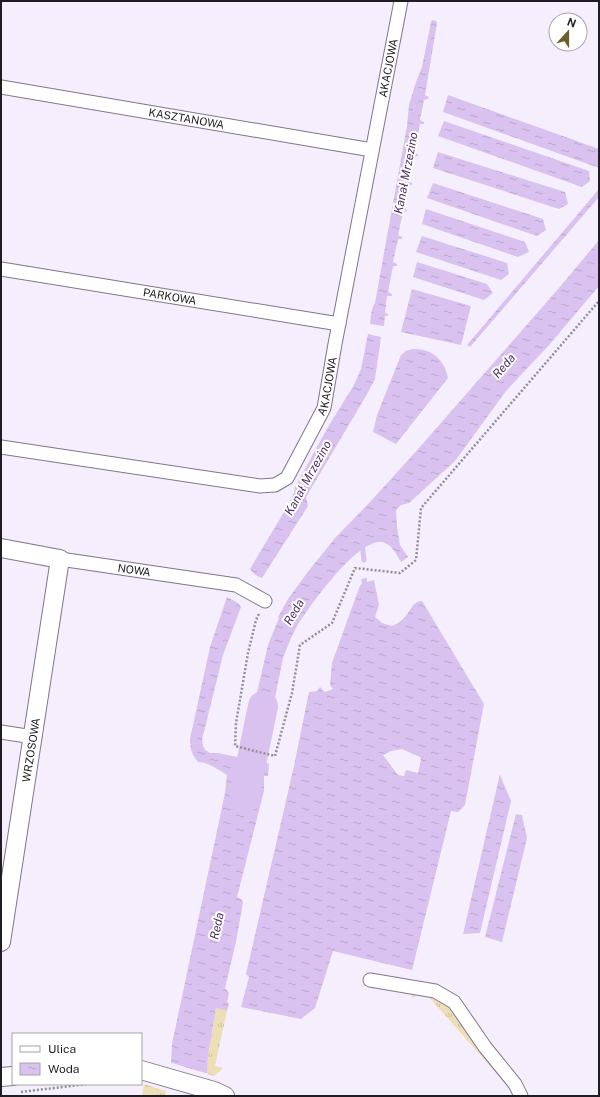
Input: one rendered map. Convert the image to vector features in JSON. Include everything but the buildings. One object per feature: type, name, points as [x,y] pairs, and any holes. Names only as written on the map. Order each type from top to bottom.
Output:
[{"type":"street","name":"AKACJOWA","points":[[1,447],[260,486],[274,485],[287,478],[324,408],[401,1]]},
{"type":"street","name":"KASZTANOWA","points":[[1,87],[372,150]]},
{"type":"street","name":"PARKOWA","points":[[1,269],[339,324]]},
{"type":"street","name":"NOWA","points":[[1,548],[236,586],[265,601]]},
{"type":"street","name":"WRZOSOWA","points":[[1,942],[3,918],[33,737],[60,558]]},
{"type":"street","points":[[1,732],[33,737]]},
{"type":"street","points":[[370,980],[434,991],[454,1002],[485,1047],[515,1084],[521,1096]]},
{"type":"street","points":[[149,1072],[220,1093]]},
{"type":"street","points":[[1,1077],[12,1082]]},
{"type":"path","points":[[265,601],[256,620],[248,653],[236,723],[235,746],[275,756],[292,693],[300,645],[332,623],[355,568],[400,573],[416,560],[421,508],[599,301]]},
{"type":"green space","points":[[416,992],[422,992],[452,1006],[514,1093],[428,996],[418,995],[413,998],[411,995]]},
{"type":"green space","points":[[216,1008],[227,1011],[215,1066],[223,1068],[214,1076],[207,1074],[208,1055]]},
{"type":"green space","points":[[144,1084],[166,1091],[165,1096],[142,1096]]},
{"type":"water","name":"Kanał Mrzezino","points":[[432,20],[436,21],[437,23],[425,95],[429,97],[428,99],[424,100],[420,120],[424,122],[424,124],[420,124],[414,153],[418,154],[418,156],[413,157],[409,182],[412,183],[412,185],[408,185],[404,208],[407,211],[403,212],[398,235],[402,237],[402,239],[398,239],[393,262],[397,264],[397,266],[393,266],[388,292],[392,294],[392,296],[387,296],[385,313],[388,314],[388,316],[385,316],[384,326],[370,324],[407,126],[409,105],[422,67]]},
{"type":"water","points":[[448,95],[599,149],[599,168],[443,112]]},
{"type":"water","points":[[444,121],[589,171],[590,181],[582,187],[438,136]]},
{"type":"water","points":[[438,152],[565,192],[568,204],[559,209],[433,168]]},
{"type":"water","points":[[433,183],[543,219],[546,230],[537,236],[427,198]]},
{"type":"water","points":[[599,189],[599,197],[470,347],[467,345]]},
{"type":"water","points":[[426,209],[525,242],[529,252],[518,257],[422,224]]},
{"type":"water","points":[[422,236],[507,263],[509,274],[501,280],[416,252]]},
{"type":"water","points":[[599,240],[599,286],[550,344],[506,391],[455,461],[409,503],[401,505],[396,510],[400,545],[408,557],[401,562],[394,550],[389,545],[383,542],[373,543],[348,562],[311,605],[296,628],[283,658],[265,748],[245,744],[268,645],[279,618],[278,617],[288,599],[335,538],[419,448]]},
{"type":"water","points":[[417,262],[487,284],[493,293],[484,300],[413,277]]},
{"type":"water","points":[[412,289],[471,306],[461,345],[401,332]]},
{"type":"water","name":"Kanał Mrzezino","points":[[368,334],[381,337],[375,379],[306,497],[308,506],[262,578],[254,574],[250,569],[287,507],[294,493],[295,487],[328,427],[354,385],[361,369]]},
{"type":"water","points":[[412,349],[426,350],[436,356],[444,365],[448,378],[396,444],[373,432],[377,415],[401,355]]},
{"type":"water","points":[[367,578],[367,582],[374,580],[379,605],[375,617],[382,623],[392,626],[396,624],[405,617],[416,603],[422,601],[484,704],[465,805],[458,812],[451,811],[412,970],[333,951],[315,1008],[301,1019],[241,1007],[249,977],[246,974],[294,766],[309,692],[317,691],[320,687],[325,692],[333,689],[330,685],[332,663],[362,583],[361,579]],"holes":[[[402,749],[420,757],[421,760],[418,773],[406,770],[404,776],[398,775],[383,755],[391,751]]]},
{"type":"water","points":[[227,597],[238,603],[241,607],[223,655],[202,737],[203,744],[205,750],[210,753],[218,753],[242,758],[243,756],[269,764],[268,776],[264,776],[264,791],[237,897],[243,902],[236,942],[225,988],[229,993],[227,1002],[229,1003],[227,1011],[216,1008],[208,1055],[207,1074],[171,1063],[172,1044],[225,793],[227,775],[209,765],[198,762],[192,752],[190,739],[210,647]]},
{"type":"water","points":[[500,775],[511,801],[480,933],[463,934],[499,776]]},
{"type":"water","points":[[516,814],[522,815],[527,838],[502,942],[485,937]]},
{"type":"pier","points":[[169,1062],[209,1074],[206,1076],[170,1065]]},
{"type":"waterway","points":[[362,543],[364,560]]},
{"type":"waterway","name":"Reda","points":[[244,798],[263,706]]}]
